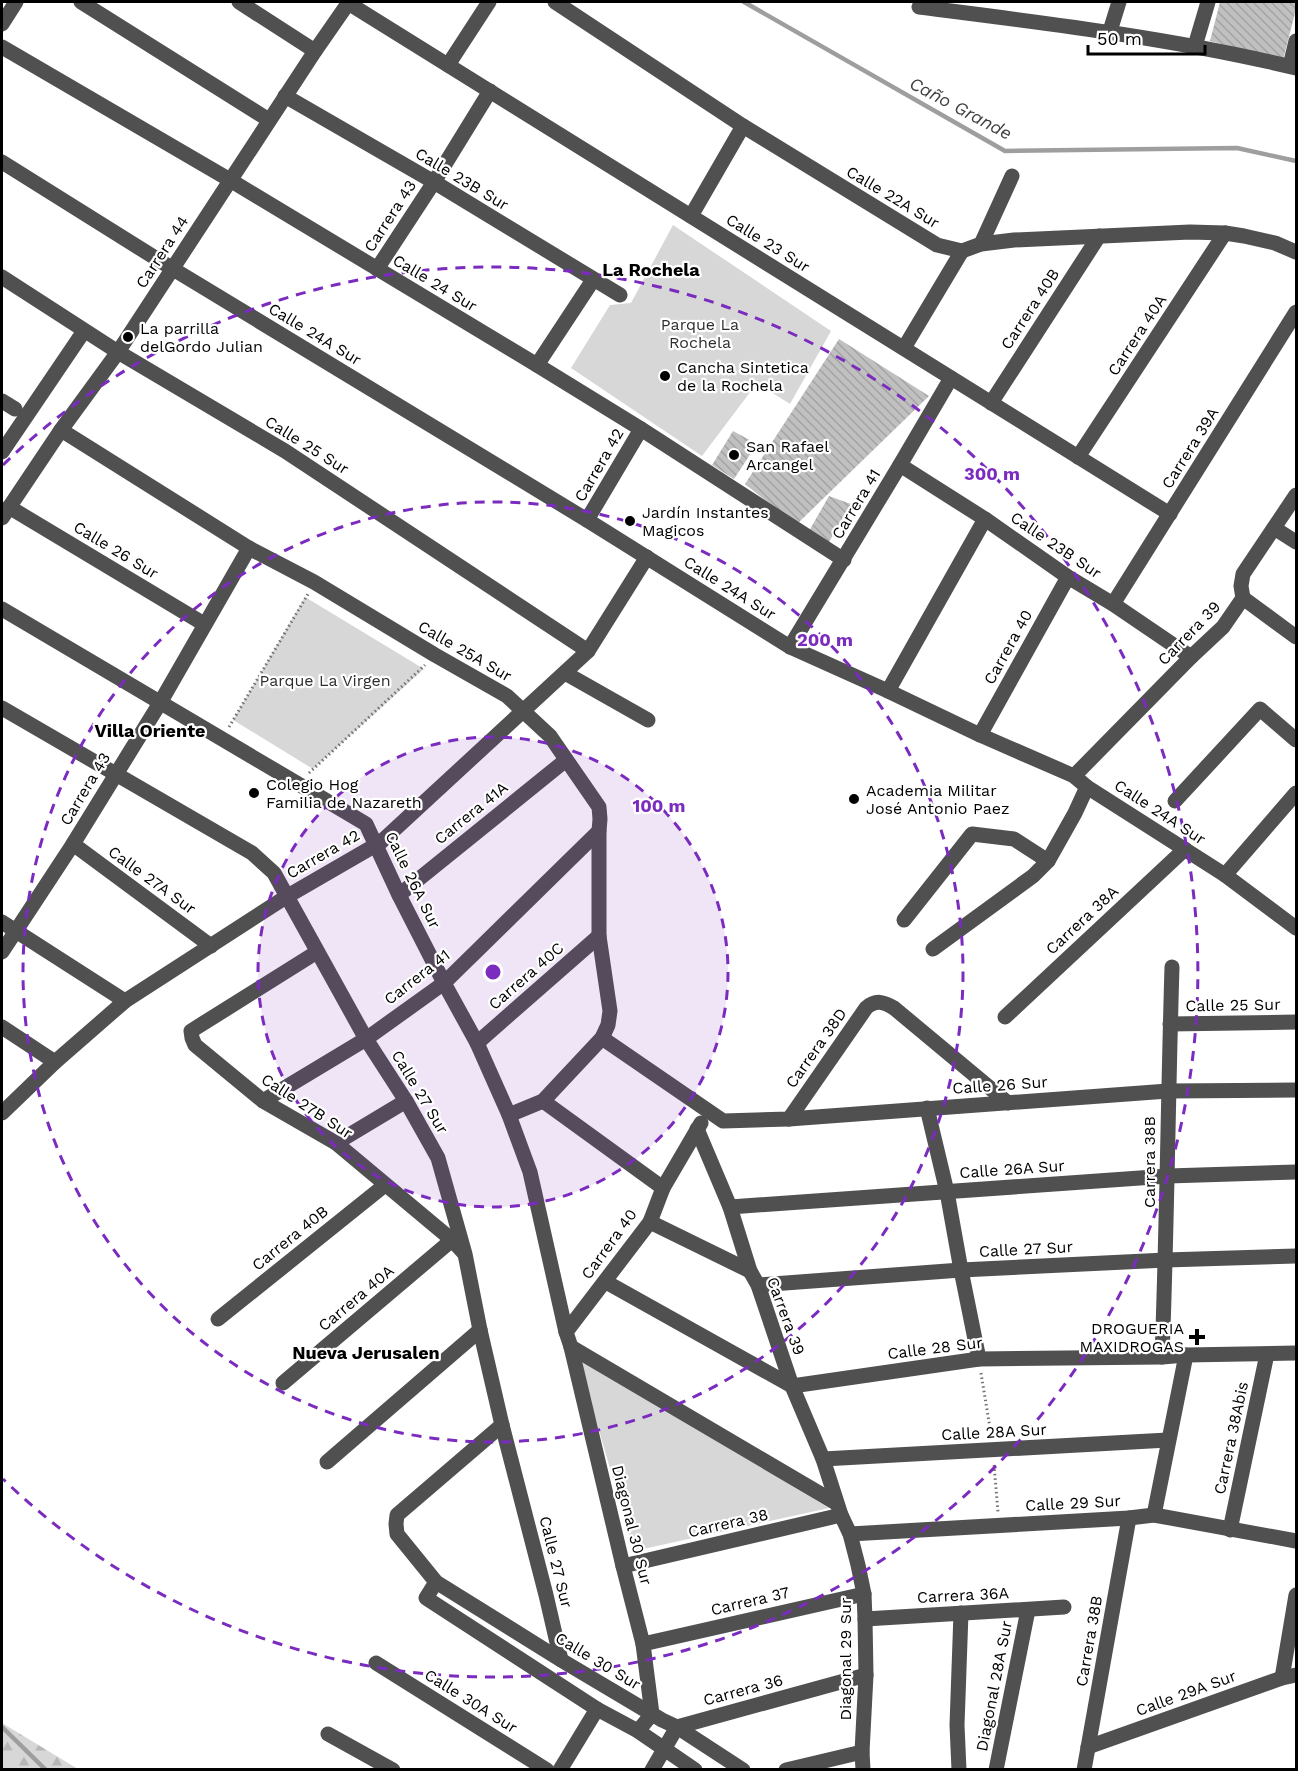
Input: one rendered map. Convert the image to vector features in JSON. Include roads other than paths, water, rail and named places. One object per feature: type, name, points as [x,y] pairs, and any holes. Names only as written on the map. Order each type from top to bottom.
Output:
[{"type":"street","points":[[2,24],[16,2]]},
{"type":"street","points":[[81,2],[269,120]]},
{"type":"street","points":[[239,2],[315,51]]},
{"type":"street","name":"Carrera 44","points":[[5,512],[118,352],[348,2]]},
{"type":"street","name":"Calle 23 Sur","points":[[348,2],[1170,514]]},
{"type":"street","points":[[448,65],[489,2]]},
{"type":"street","name":"Calle 22A Sur","points":[[555,2],[743,126],[937,245],[962,251]]},
{"type":"street","points":[[1110,32],[1119,2]]},
{"type":"street","points":[[1195,46],[1208,2]]},
{"type":"street","points":[[918,7],[1110,32],[1195,46],[1293,67],[1296,41]]},
{"type":"street","name":"Calle 24 Sur","points":[[2,48],[230,180],[537,365],[844,560]]},
{"type":"street","name":"Carrera 43","points":[[377,269],[490,91]]},
{"type":"street","name":"Calle 23B Sur","points":[[285,96],[434,182],[620,295]]},
{"type":"street","points":[[691,216],[743,126]]},
{"type":"street","name":"Calle 24A Sur","points":[[2,162],[790,647],[1074,776],[1087,787],[1225,875],[1295,924]]},
{"type":"street","points":[[981,244],[1012,176]]},
{"type":"street","points":[[904,348],[962,251],[981,244],[1014,240],[1162,232],[1225,233],[1275,243],[1296,252]]},
{"type":"street","name":"Carrera 40A","points":[[1078,457],[1225,233]]},
{"type":"street","name":"Carrera 40B","points":[[991,402],[1099,236]]},
{"type":"street","name":"Calle 25 Sur","points":[[2,277],[118,352],[285,451],[588,651]]},
{"type":"street","points":[[537,365],[593,280]]},
{"type":"street","name":"Carrera 39A","points":[[1113,604],[1296,312]]},
{"type":"street","points":[[2,452],[84,331]]},
{"type":"street","name":"Carrera 41","points":[[790,647],[951,378]]},
{"type":"street","points":[[2,401],[15,409]]},
{"type":"street","name":"Carrera 42","points":[[587,520],[641,429]]},
{"type":"street","name":"Calle 25A Sur","points":[[61,430],[249,548],[314,582],[435,656],[507,696],[550,736],[599,807],[599,936],[610,1011],[608,1025],[602,1038]]},
{"type":"street","name":"Calle 23B Sur","points":[[900,465],[1191,657]]},
{"type":"street","name":"Carrera 39","points":[[1074,776],[1223,627],[1243,598],[1241,586],[1243,573],[1296,495]]},
{"type":"street","name":"Calle 26 Sur","points":[[5,512],[204,624]]},
{"type":"street","points":[[888,691],[985,519]]},
{"type":"street","points":[[1274,528],[1296,542]]},
{"type":"street","name":"Carrera 43","points":[[2,952],[73,844],[160,703],[249,548]]},
{"type":"street","name":"Carrera 42","points":[[2,1113],[55,1062],[125,1001],[286,897],[381,842],[588,651],[647,557]]},
{"type":"street","name":"Carrera 40","points":[[980,735],[1068,577]]},
{"type":"street","points":[[1243,598],[1296,637]]},
{"type":"street","name":"Calle 26A Sur","points":[[2,609],[366,824],[399,895],[477,1043],[509,1115],[530,1172],[571,1347]]},
{"type":"street","points":[[565,673],[648,720]]},
{"type":"street","name":"Calle 27 Sur","points":[[2,708],[252,853],[274,873],[366,1039],[406,1101],[438,1158],[465,1254],[502,1425],[561,1660]]},
{"type":"street","points":[[1175,801],[1260,709],[1296,740]]},
{"type":"street","name":"Carrera 41A","points":[[399,895],[566,760]]},
{"type":"street","points":[[933,948],[1033,876],[1048,861],[1087,787]]},
{"type":"street","points":[[1225,875],[1296,793]]},
{"type":"street","name":"Carrera 41","points":[[263,1101],[366,1039],[444,983],[599,831]]},
{"type":"street","points":[[904,920],[972,834],[1014,839],[1048,861]]},
{"type":"street","name":"Calle 27A Sur","points":[[73,844],[211,946]]},
{"type":"street","name":"Carrera 38A","points":[[1005,1017],[1185,849]]},
{"type":"street","points":[[2,922],[125,1001]]},
{"type":"street","name":"Carrera 40C","points":[[477,1043],[599,936]]},
{"type":"street","name":"Calle 27B Sur","points":[[317,952],[191,1031],[195,1045],[263,1101],[336,1143],[452,1240],[465,1254]]},
{"type":"street","name":"Carrera 38B","points":[[1162,1357],[1172,967]]},
{"type":"street","name":"Carrera 38D","points":[[789,1119],[866,1008],[877,1002],[894,1008],[1008,1103]]},
{"type":"street","name":"Calle 25 Sur","points":[[1170,1024],[1296,1022]]},
{"type":"street","points":[[2,1027],[55,1062]]},
{"type":"street","points":[[509,1115],[543,1101],[602,1038],[710,1111]]},
{"type":"street","name":"Calle 26 Sur","points":[[710,1111],[723,1121],[789,1119],[1168,1091],[1296,1090]]},
{"type":"street","points":[[336,1143],[406,1101]]},
{"type":"street","points":[[543,1101],[663,1188]]},
{"type":"street","points":[[927,1108],[947,1192],[979,1359]]},
{"type":"street","name":"Carrera 40","points":[[566,1332],[650,1222],[663,1188],[710,1111]]},
{"type":"street","name":"Carrera 39","points":[[697,1129],[730,1207],[750,1271],[758,1285],[792,1386],[822,1459],[839,1509]]},
{"type":"street","name":"Calle 26A Sur","points":[[730,1207],[1168,1176],[1296,1172]]},
{"type":"street","name":"Carrera 40B","points":[[218,1319],[385,1185]]},
{"type":"street","points":[[650,1222],[750,1271]]},
{"type":"street","name":"Carrera 40A","points":[[282,1383],[452,1240]]},
{"type":"street","name":"Calle 27 Sur","points":[[758,1285],[961,1270],[1296,1256]]},
{"type":"street","points":[[606,1282],[792,1386]]},
{"type":"street","points":[[327,1462],[480,1330]]},
{"type":"street","points":[[571,1347],[839,1509]]},
{"type":"street","name":"Diagonal 30 Sur","points":[[571,1347],[622,1566],[643,1644],[652,1714]]},
{"type":"street","name":"Calle 28 Sur","points":[[792,1386],[979,1359],[1296,1353]]},
{"type":"street","name":"Carrera 38Abis","points":[[1230,1530],[1267,1354]]},
{"type":"street","points":[[1154,1515],[1186,1355]]},
{"type":"street","points":[[502,1425],[398,1515],[397,1534],[436,1582],[426,1598],[597,1709],[639,1731],[695,1770]]},
{"type":"street","name":"Calle 28A Sur","points":[[822,1459],[1168,1440]]},
{"type":"street","name":"Diagonal 29 Sur","points":[[839,1509],[850,1534],[864,1594],[866,1675],[863,1770]]},
{"type":"street","name":"Carrera 38","points":[[622,1566],[839,1509]]},
{"type":"street","name":"Calle 29 Sur","points":[[850,1534],[1154,1515],[1296,1541]]},
{"type":"street","name":"Carrera 38B","points":[[1084,1770],[1130,1518]]},
{"type":"street","name":"Calle 30 Sur","points":[[436,1582],[561,1660],[677,1727],[742,1770]]},
{"type":"street","name":"Carrera 37","points":[[643,1644],[864,1594]]},
{"type":"street","points":[[1289,1676],[1296,1595]]},
{"type":"street","name":"Carrera 36A","points":[[865,1619],[1064,1607]]},
{"type":"street","name":"Diagonal 28A Sur","points":[[996,1770],[1028,1610]]},
{"type":"street","points":[[959,1770],[957,1725],[961,1613]]},
{"type":"street","name":"Calle 30A Sur","points":[[376,1663],[547,1770]]},
{"type":"street","name":"Carrera 36","points":[[677,1727],[866,1675]]},
{"type":"street","name":"Calle 29A Sur","points":[[1088,1747],[1289,1676]]},
{"type":"street","points":[[560,1770],[597,1709]]},
{"type":"street","points":[[639,1731],[652,1714]]},
{"type":"street","points":[[652,1770],[677,1727]]},
{"type":"street","points":[[328,1734],[393,1770]]},
{"type":"street","points":[[786,1770],[862,1752]]},
{"type":"waterway","name":"Caño Grande","points":[[744,2],[1005,151],[1237,148],[1296,161]]},
{"type":"waterway","points":[[2,1727],[46,1770]]},
{"type":"place","name":"La parrilla delGordo Julian","points":[[128,337]]},
{"type":"place","name":"Cancha Sintetica de la Rochela","points":[[665,376]]},
{"type":"place","name":"San Rafael Arcangel","points":[[734,455]]},
{"type":"place","name":"Jardín Instantes Magicos","points":[[630,521]]},
{"type":"place","name":"Colegio Hog Familia de Nazareth","points":[[254,793]]},
{"type":"place","name":"Academia Militar José Antonio Paez","points":[[854,799]]},
{"type":"place","name":"DROGUERIA MAXIDROGAS","points":[[1197,1337]]},
{"type":"district","name":"La Rochela","points":[[651,269]]},
{"type":"district","name":"Villa Oriente","points":[[150,730]]},
{"type":"district","name":"Nueva Jerusalen","points":[[366,1352]]},
{"type":"park label","name":"Parque La Rochela","points":[[700,333]]},
{"type":"park label","name":"Parque La Virgen","points":[[325,680]]}]
